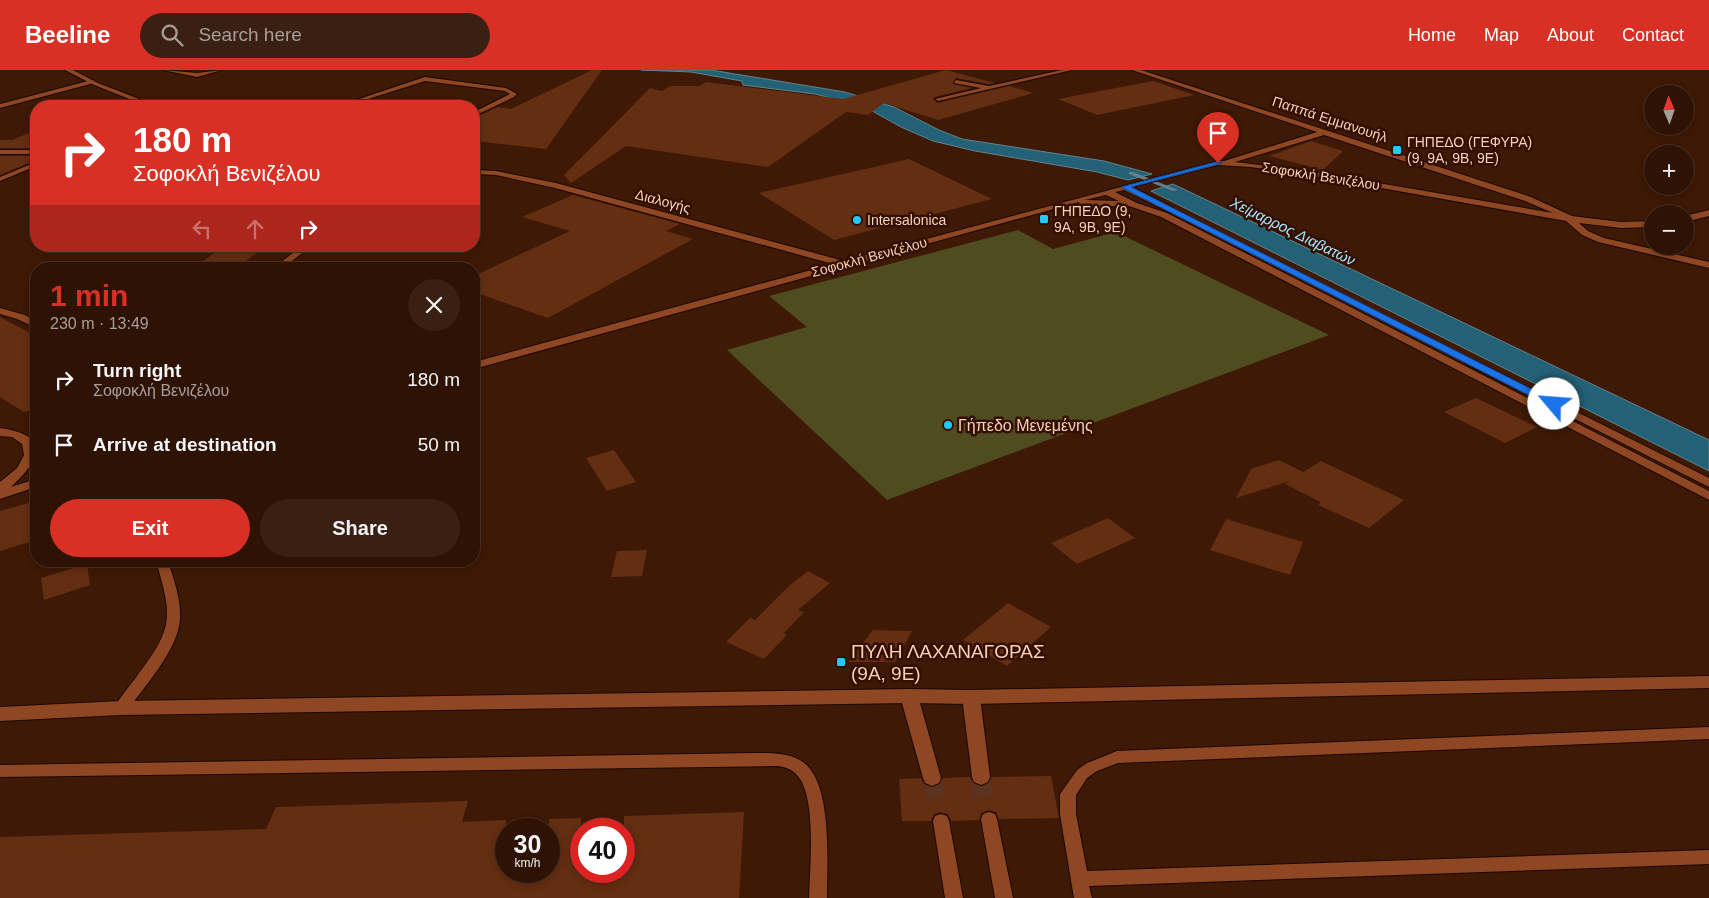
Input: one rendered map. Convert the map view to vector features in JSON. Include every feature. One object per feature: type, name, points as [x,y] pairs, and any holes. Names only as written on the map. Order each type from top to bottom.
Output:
[{"type":"street","points":[[68,70],[92,82],[138,100]]},
{"type":"street","name":"Παππά Εμμανουήλ","points":[[1135,70],[1528,199],[1554,209],[1571,220],[1585,233],[1601,240],[1709,265]]},
{"type":"street","points":[[0,106],[92,82]]},
{"type":"street","points":[[1218,163],[1325,132]]},
{"type":"street","name":"Σοφοκλή Βενιζέλου","points":[[480,364],[1062,204],[1218,163],[1263,166],[1308,173],[1571,220],[1614,224],[1644,224]]},
{"type":"street","name":"Διαλογής","points":[[480,172],[496,173],[556,186],[844,264]]},
{"type":"street","points":[[1125,187],[1709,483]]},
{"type":"street","points":[[1107,192],[1173,219],[1709,496]]},
{"type":"street","points":[[1062,204],[1134,204]]},
{"type":"street","points":[[1694,217],[1709,214]]},
{"type":"street","points":[[0,311],[30,322]]},
{"type":"street","points":[[0,432],[15,434],[30,442]]},
{"type":"street","points":[[0,488],[22,470],[30,457]]},
{"type":"street","points":[[0,495],[30,485]]},
{"type":"street","points":[[0,714],[121,708],[909,696],[971,698],[1709,682]]},
{"type":"street","points":[[909,696],[932,778]]},
{"type":"street","points":[[971,698],[981,777]]},
{"type":"lane","points":[[166,70],[197,75],[218,70]]},
{"type":"lane","points":[[938,99],[1069,70]]},
{"type":"lane","points":[[359,100],[424,79],[506,90],[514,94],[480,111]]},
{"type":"lane","points":[[956,82],[994,88]]},
{"type":"lane","points":[[0,152],[30,152]]},
{"type":"lane","points":[[0,179],[30,166]]},
{"type":"lane","points":[[285,262],[299,252]]},
{"type":"lane","points":[[121,708],[159,655],[174,628],[174,605],[164,567]]},
{"type":"lane","points":[[1083,898],[1068,814],[1068,794],[1082,774],[1092,767],[1117,758],[1709,733]]},
{"type":"lane","points":[[0,771],[734,759],[781,760],[800,768],[812,788],[818,813],[818,898]]},
{"type":"lane","points":[[989,819],[1004,898]]},
{"type":"lane","points":[[941,821],[954,898]]},
{"type":"lane","points":[[1079,879],[1709,857]]},
{"type":"shaded area","name":"Γήπεδο Μενεμένης","points":[[1018,230],[1053,249],[1116,232],[1329,335],[887,500],[727,350],[807,327],[769,296]]},
{"type":"water","points":[[641,70],[711,70],[845,92],[894,107],[939,130],[962,139],[1104,161],[1152,174],[1128,180],[1097,172],[975,151],[933,141],[901,127],[865,107],[815,94],[743,85],[742,81],[691,72]]},
{"type":"water","points":[[1173,184],[1709,440],[1709,471],[1151,191]]},
{"type":"building","points":[[592,70],[602,70],[546,149],[480,142],[480,115],[498,107],[511,109]]},
{"type":"building","points":[[946,70],[995,83],[989,84],[956,78],[953,84],[972,88],[935,97],[933,99],[937,103],[1009,86],[1034,93],[938,120],[884,103],[868,115],[846,112],[768,167],[626,146],[571,183],[564,175],[650,88],[662,91],[670,86],[699,86],[706,82],[843,99]]},
{"type":"building","points":[[1153,81],[1194,95],[1097,115],[1058,99]]},
{"type":"building","points":[[30,132],[30,148],[0,148],[0,140],[12,140]]},
{"type":"building","points":[[1311,141],[1343,151],[1323,170],[1269,156]]},
{"type":"building","points":[[0,156],[30,156],[30,162],[0,175]]},
{"type":"building","name":"Intersalonica","points":[[909,159],[992,199],[834,240],[759,193]]},
{"type":"building","points":[[573,195],[680,224],[666,231],[693,239],[548,318],[480,294],[480,273],[570,231],[522,217]]},
{"type":"building","points":[[216,252],[257,252],[245,262],[202,262]]},
{"type":"building","points":[[0,317],[30,333],[30,410],[24,412],[0,397]]},
{"type":"building","points":[[1476,398],[1537,427],[1505,443],[1444,412]]},
{"type":"building","points":[[614,450],[636,482],[607,491],[586,458]]},
{"type":"building","points":[[1279,460],[1303,472],[1321,461],[1404,500],[1369,528],[1318,505],[1321,502],[1285,484],[1290,481],[1236,498],[1251,469]]},
{"type":"building","points":[[30,503],[30,542],[0,551],[0,511]]},
{"type":"building","points":[[1108,518],[1135,538],[1077,564],[1051,543]]},
{"type":"building","points":[[1226,519],[1303,542],[1290,575],[1210,550]]},
{"type":"building","points":[[647,550],[642,576],[611,577],[617,551]]},
{"type":"building","points":[[77,567],[87,567],[90,585],[44,600],[41,578]]},
{"type":"building","points":[[808,571],[830,583],[798,610],[804,612],[784,633],[787,635],[764,659],[726,642],[750,618],[755,620],[789,586]]},
{"type":"building","points":[[1008,603],[1051,627],[1007,666],[963,640]]},
{"type":"building","points":[[873,630],[912,631],[895,662],[848,662]]},
{"type":"building","points":[[1051,776],[1059,818],[999,819],[996,812],[988,810],[981,813],[979,820],[951,821],[948,814],[940,812],[934,814],[931,821],[902,821],[899,779],[921,778],[924,785],[933,788],[940,785],[943,778],[970,777],[973,784],[982,787],[989,784],[992,777]]},
{"type":"building","points":[[468,801],[462,822],[495,820],[495,883],[560,883],[560,819],[570,818],[570,883],[635,883],[635,818],[624,818],[624,816],[744,812],[739,898],[0,898],[0,837],[266,829],[276,807]]},
{"type":"waterway","name":"Χείμαρρος Διαβατών","points":[[1131,173],[1175,190]]},
{"type":"tunnel","points":[[981,777],[984,803]]},
{"type":"tunnel","points":[[932,778],[938,803]]},
{"type":"place","name":"ΓΗΠΕΔΟ (ΓΕΦΥΡΑ) (9, 9Α, 9Β, 9Ε)","points":[[1397,150]]},
{"type":"place","name":"ΓΗΠΕΔΟ (9, 9Α, 9Β, 9Ε)","points":[[1044,219]]},
{"type":"place","name":"Intersalonica","points":[[857,220]]},
{"type":"place","name":"Γήπεδο Μενεμένης","points":[[948,425]]},
{"type":"place","name":"ΠΥΛΗ ΛΑΧΑΝΑΓΟΡΑΣ (9Α, 9Ε)","points":[[841,662]]},
{"type":"route","points":[[1218,163],[1125,187],[1554,404]]}]
